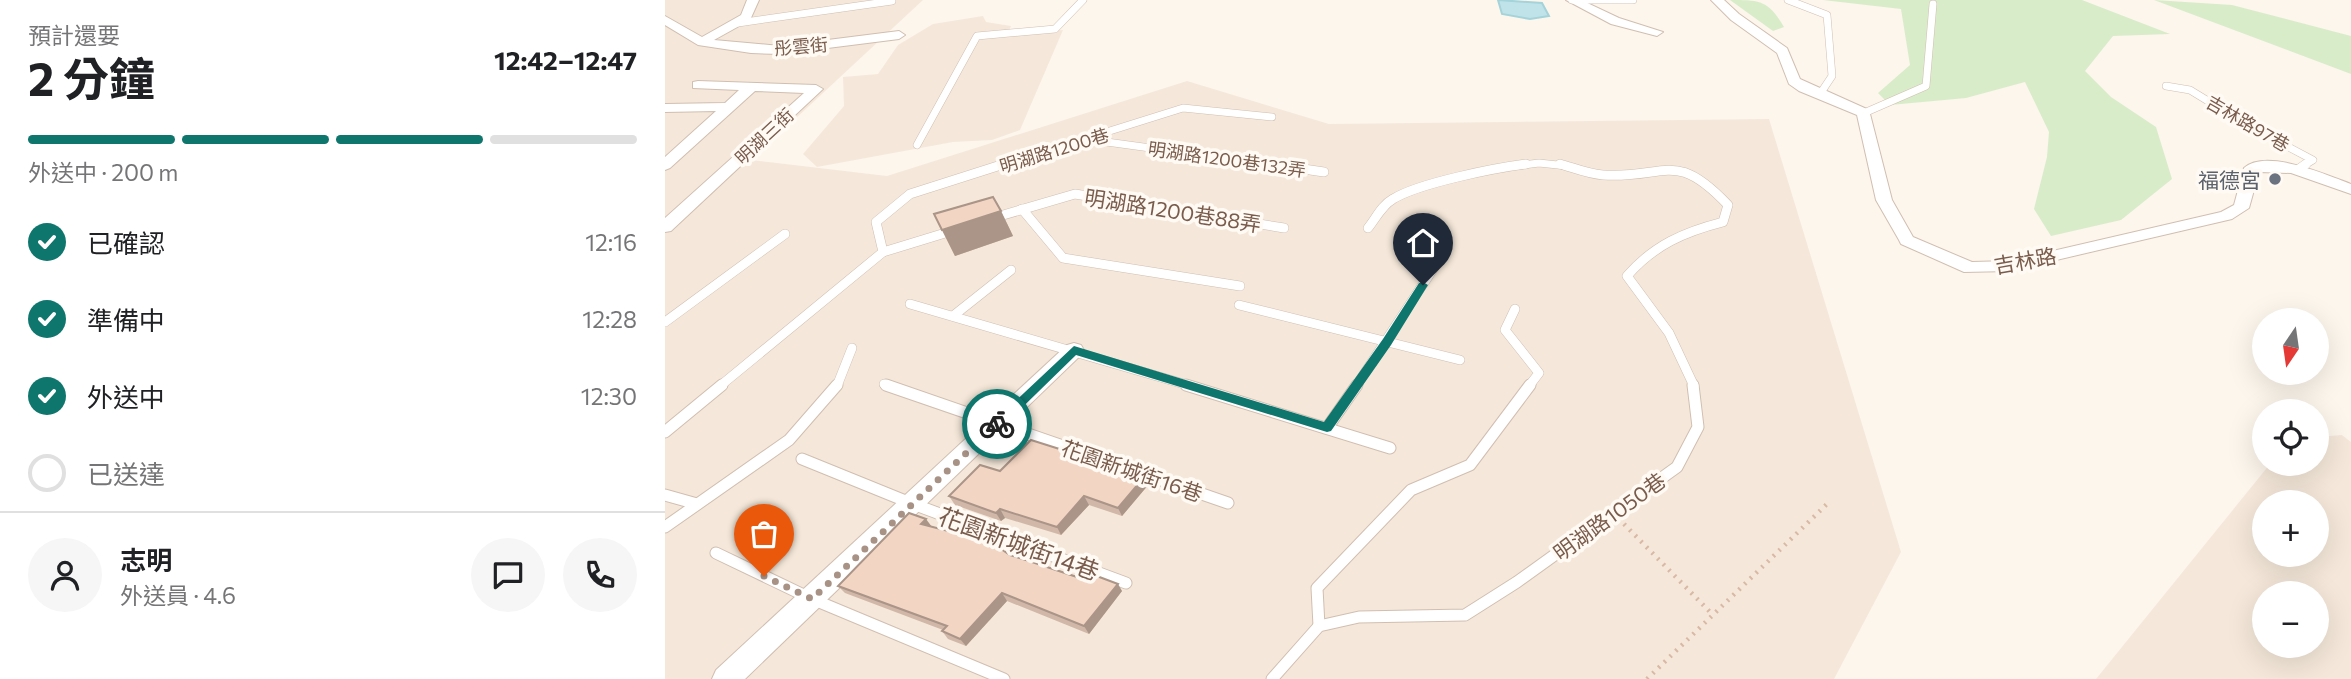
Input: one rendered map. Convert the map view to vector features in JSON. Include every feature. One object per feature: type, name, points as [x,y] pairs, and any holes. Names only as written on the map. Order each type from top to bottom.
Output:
[{"type":"street","name":"彤雲街","points":[[702,42],[746,17],[753,0]]},
{"type":"street","points":[[1572,0],[1615,21],[1657,32]]},
{"type":"street","points":[[1717,0],[1735,17],[1783,51],[1794,81],[1864,113]]},
{"type":"street","name":"彤雲街","points":[[665,20],[702,42],[780,50],[899,35]]},
{"type":"street","name":"明湖三街","points":[[665,227],[815,89],[698,85]]},
{"type":"street","points":[[665,164],[751,87]]},
{"type":"street","points":[[665,108],[731,107]]},
{"type":"street","name":"吉林路","points":[[1864,113],[1884,200],[1907,240],[1970,268],[2009,266],[2226,216],[2241,208],[2252,168],[2270,165],[2299,169],[2351,190]]},
{"type":"street","points":[[726,679],[1074,350]]},
{"type":"lane","points":[[918,145],[977,36],[1055,29],[1083,0]]},
{"type":"lane","points":[[1572,0],[1633,0]]},
{"type":"lane","points":[[1788,0],[1827,15],[1832,76],[1820,94]]},
{"type":"lane","name":"彤雲街","points":[[738,23],[892,1]]},
{"type":"lane","points":[[1864,113],[1926,86],[1933,4]]},
{"type":"lane","name":"吉林路97巷","points":[[2166,86],[2190,90],[2313,160],[2299,169]]},
{"type":"lane","name":"明湖路1200巷","points":[[883,252],[876,222],[910,194],[1183,108],[1272,117]]},
{"type":"lane","name":"明湖路1200巷132弄","points":[[1090,139],[1324,172]]},
{"type":"lane","name":"明湖路1050巷","points":[[1319,626],[1359,617],[1465,615],[1517,583],[1677,467],[1698,427],[1694,386],[1669,333],[1627,276],[1639,260],[1677,234],[1723,222],[1728,205],[1696,174],[1682,169],[1605,175],[1580,172],[1552,163],[1463,177],[1393,198],[1368,228]]},
{"type":"lane","name":"明湖路1200巷88弄","points":[[1023,209],[1075,194],[1284,228]]},
{"type":"lane","points":[[985,221],[1023,209],[1063,258],[1240,286]]},
{"type":"lane","points":[[665,432],[883,252],[959,229]]},
{"type":"lane","points":[[665,322],[785,234]]},
{"type":"lane","points":[[1327,428],[1387,342],[1435,266]]},
{"type":"lane","points":[[953,316],[1011,270]]},
{"type":"lane","points":[[910,304],[1074,350],[1390,448]]},
{"type":"lane","points":[[1239,305],[1460,360]]},
{"type":"lane","points":[[1272,679],[1319,626],[1317,588],[1411,490],[1470,465],[1539,373],[1505,330],[1515,309]]},
{"type":"lane","points":[[665,527],[789,440],[836,388],[852,348]]},
{"type":"lane","name":"花園新城街16巷","points":[[884,384],[1228,503]]},
{"type":"lane","name":"花園新城街14巷","points":[[802,459],[913,504],[1126,583]]},
{"type":"lane","points":[[665,495],[697,503]]},
{"type":"lane","points":[[716,553],[812,599],[1004,679]]},
{"type":"path","points":[[1647,679],[1827,504]]},
{"type":"path","points":[[1614,513],[1713,615]]},
{"type":"shaded area","points":[[665,0],[923,0],[751,160],[887,176],[1187,81],[1329,124],[1769,119],[1901,552],[1834,679],[665,679]]},
{"type":"shaded area","points":[[983,16],[986,22],[1011,26],[1007,35],[1063,30],[1020,130],[992,140],[953,142],[817,167],[803,154],[844,106],[843,77],[878,74],[898,45],[933,24]]},
{"type":"shaded area","points":[[2342,435],[2351,442],[2351,679],[2096,679],[2260,476],[2329,476],[2329,436]]},
{"type":"green space","points":[[1730,0],[1762,3],[1773,11],[1784,27],[1773,31]]},
{"type":"green space","points":[[1823,0],[2082,0],[2170,34],[2113,36],[2085,71],[2111,97],[2156,127],[2172,179],[2121,220],[2051,236],[2034,209],[2047,157],[2049,132],[2025,82],[1966,98],[1890,105],[1878,93],[1910,65],[1901,9]]},
{"type":"green space","points":[[2154,0],[2232,5],[2351,36],[2351,74]]},
{"type":"water","points":[[1498,0],[1542,3],[1549,16],[1530,19],[1502,14]]},
{"type":"building","points":[[993,197],[1001,211],[942,230],[934,214]]},
{"type":"building","points":[[1031,440],[1145,476],[1118,508],[1084,496],[1057,527],[1000,509],[996,513],[949,496],[980,465],[1000,471]]},
{"type":"building","points":[[909,513],[926,519],[921,524],[991,542],[1010,555],[1080,578],[1086,572],[1118,584],[1084,626],[1002,593],[960,639],[942,631],[947,626],[838,586]]},
{"type":"way so far","points":[[764,576],[812,599],[997,424]]},
{"type":"place","name":"福德宮","points":[[2275,179]]},
{"type":"route","points":[[997,424],[1074,350],[1327,428],[1423,285]]}]
